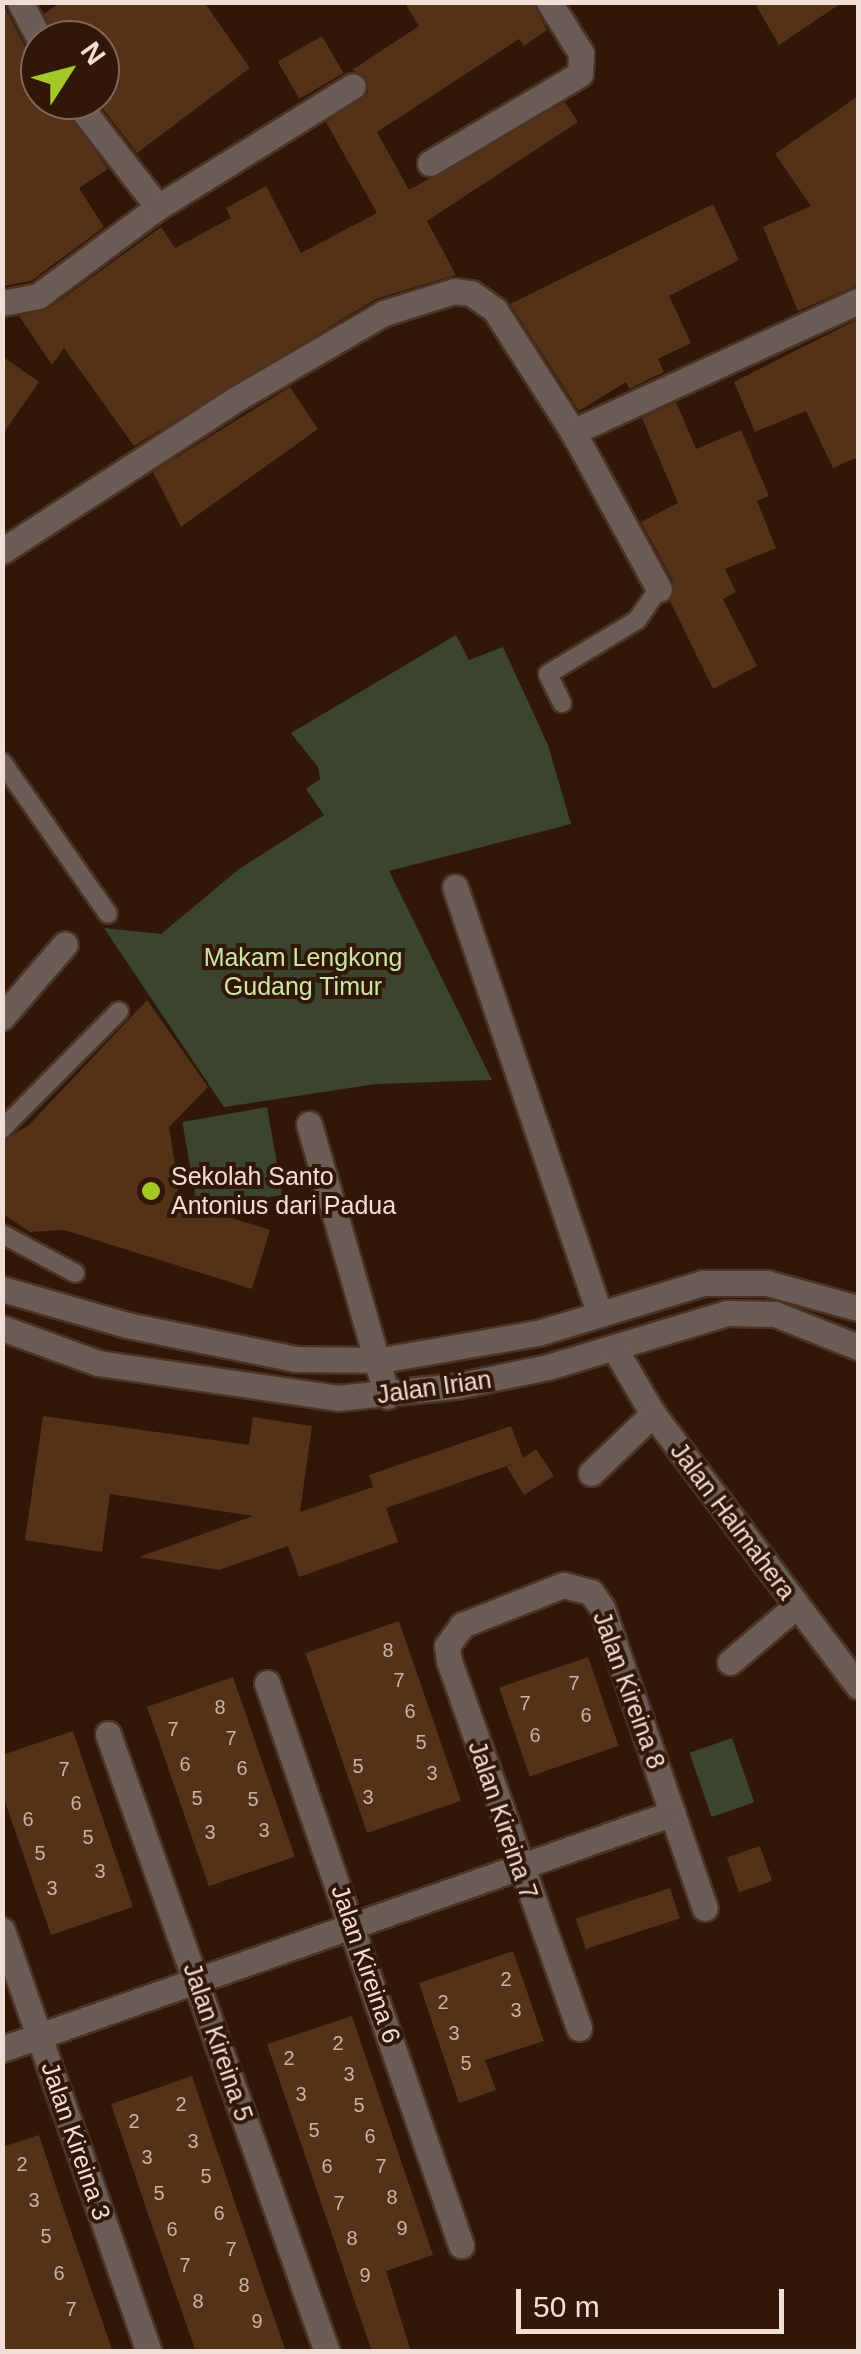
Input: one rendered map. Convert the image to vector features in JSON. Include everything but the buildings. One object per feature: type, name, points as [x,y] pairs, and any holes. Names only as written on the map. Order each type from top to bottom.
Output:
[{"type":"street","points":[[430,164],[580,74],[581,53],[549,2]]},
{"type":"street","points":[[2,303],[38,296],[158,206],[353,86]]},
{"type":"street","points":[[91,120],[158,206]]},
{"type":"street","points":[[2,551],[236,399],[418,297],[471,293],[496,310],[574,432],[660,588]]},
{"type":"street","points":[[574,432],[858,301]]},
{"type":"street","points":[[456,886],[599,1313]]},
{"type":"street","points":[[2,1017],[66,944]]},
{"type":"street","name":"Jalan Irian","points":[[309,1124],[381,1360]]},
{"type":"street","points":[[743,1281],[747,1312]]},
{"type":"street","name":"Jalan Irian","points":[[2,1289],[127,1326],[295,1360],[381,1360],[538,1333],[662,1292],[743,1281],[858,1308]]},
{"type":"street","name":"Jalan Irian","points":[[2,1328],[98,1363],[294,1396],[387,1396],[616,1351],[685,1322],[747,1312],[804,1322],[858,1347]]},
{"type":"street","name":"Jalan Halmahera","points":[[616,1351],[653,1414],[858,1686]]},
{"type":"street","points":[[294,1396],[295,1360]]},
{"type":"street","points":[[381,1360],[387,1396]]},
{"type":"street","points":[[591,1473],[653,1414]]},
{"type":"street","name":"Jalan Kireina 8","points":[[471,1618],[563,1585],[591,1592],[602,1608],[705,1908]]},
{"type":"street","points":[[730,1662],[796,1606]]},
{"type":"street","name":"Jalan Kireina 7","points":[[471,1618],[452,1636],[449,1661],[518,1868],[579,2028]]},
{"type":"street","name":"Jalan Kireina 6","points":[[267,1683],[462,2245]]},
{"type":"street","name":"Jalan Kireina 5","points":[[108,1734],[327,2352]]},
{"type":"street","points":[[2,2050],[673,1813]]},
{"type":"street","name":"Jalan Kireina 3","points":[[2,1930],[149,2352]]},
{"type":"lane","points":[[562,703],[548,674],[637,620],[660,588]]},
{"type":"lane","points":[[2,762],[108,914]]},
{"type":"lane","points":[[2,1129],[120,1011]]},
{"type":"lane","points":[[2,1234],[75,1273]]},
{"type":"green space","name":"Makam Lengkong Gudang Timur","points":[[456,635],[469,660],[503,647],[548,745],[571,824],[389,871],[492,1080],[376,1084],[224,1107],[104,928],[161,934],[239,869],[324,815],[306,789],[320,779],[318,767],[291,733]]},
{"type":"green space","points":[[267,1107],[282,1195],[198,1210],[182,1122]]},
{"type":"green space","points":[[732,1738],[754,1802],[712,1817],[689,1753]]},
{"type":"place","name":"Sekolah Santo Antonius dari Padua","points":[[151,1191]]}]
